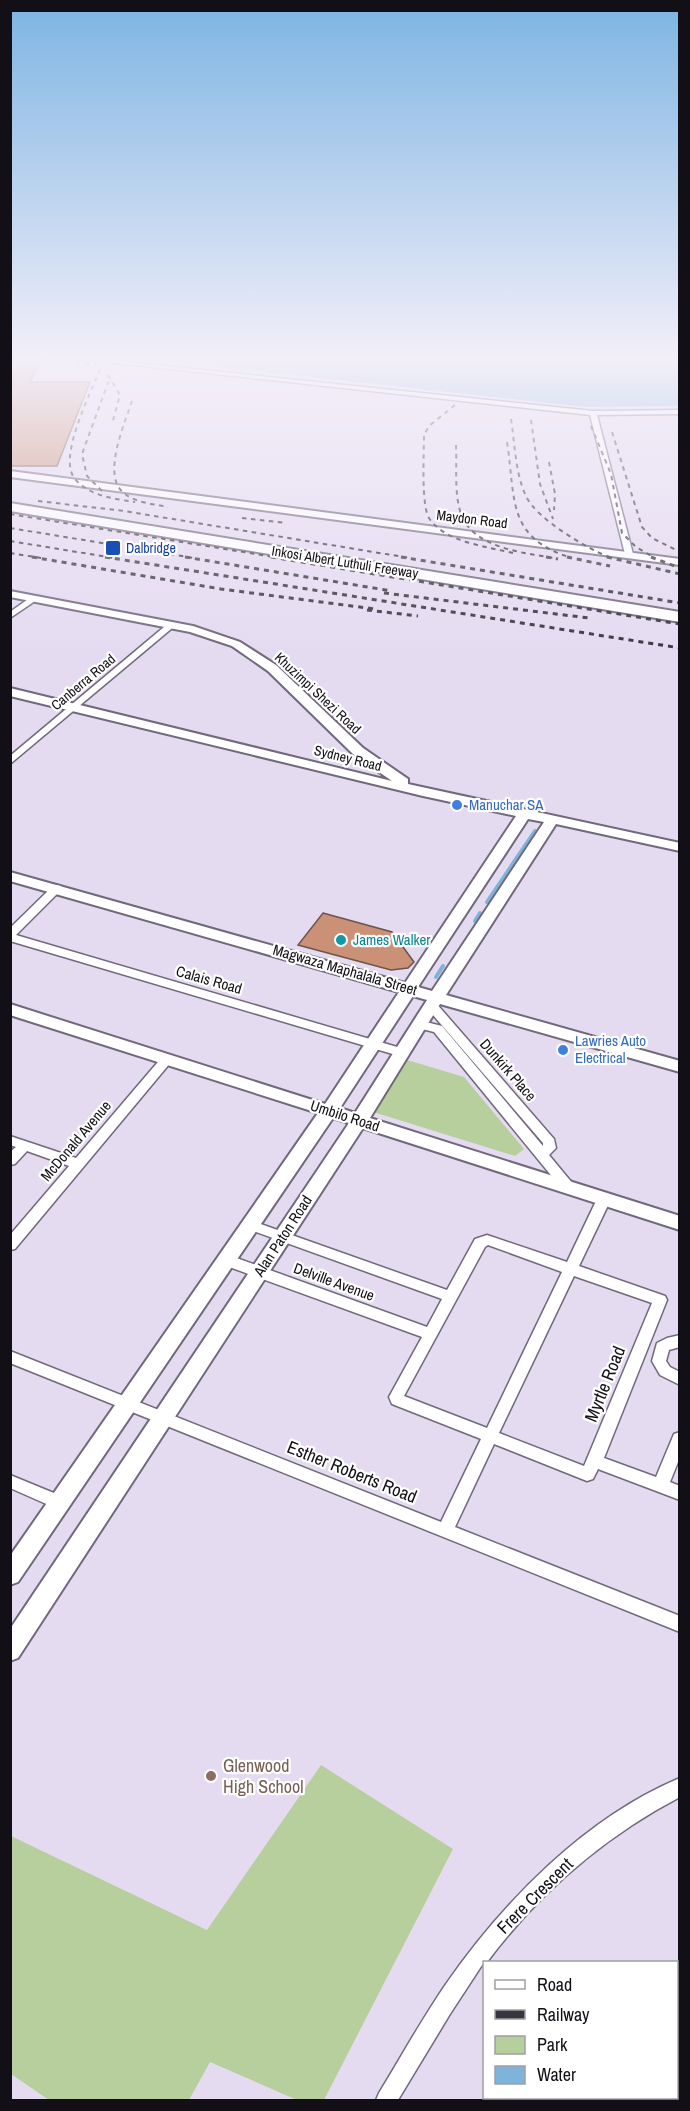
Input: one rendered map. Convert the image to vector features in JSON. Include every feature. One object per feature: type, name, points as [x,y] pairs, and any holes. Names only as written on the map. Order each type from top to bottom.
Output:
[{"type":"highway","name":"Inkosi Albert Luthuli Freeway","points":[[10,502],[680,610]]},
{"type":"highway","name":"Inkosi Albert Luthuli Freeway","points":[[10,507],[680,617]]},
{"type":"street","points":[[604,456],[629,554]]},
{"type":"street","name":"Maydon Road","points":[[10,474],[680,560]]},
{"type":"street","name":"Khuzimpi Shezi Road","points":[[10,594],[173,624],[218,636],[255,655],[272,668],[358,751],[389,774],[423,792]]},
{"type":"street","points":[[10,616],[34,599]]},
{"type":"street","name":"Canberra Road","points":[[10,761],[173,624]]},
{"type":"street","name":"Sydney Road","points":[[10,692],[423,792],[680,847]]},
{"type":"street","points":[[10,1575],[374,1045],[408,988],[524,815]]},
{"type":"street","name":"Alan Paton Road","points":[[10,1650],[359,1121],[400,1052],[551,821]]},
{"type":"street","name":"Magwaza Maphalala Street","points":[[10,876],[408,988],[434,1001],[680,1066]]},
{"type":"street","points":[[10,936],[57,888]]},
{"type":"street","points":[[468,900],[493,907]]},
{"type":"street","name":"Calais Road","points":[[10,936],[400,1052]]},
{"type":"street","name":"Dunkirk Place","points":[[434,1001],[485,1078]]},
{"type":"street","name":"Umbilo Road","points":[[12,1013],[166,1059],[680,1223]]},
{"type":"street","points":[[418,1024],[438,1029],[485,1078],[540,1154],[568,1187]]},
{"type":"street","name":"McDonald Avenue","points":[[10,1245],[166,1059]]},
{"type":"street","points":[[10,1140],[78,1164]]},
{"type":"street","points":[[10,1161],[25,1145]]},
{"type":"street","points":[[445,1531],[604,1199]]},
{"type":"street","name":"Delville Avenue","points":[[250,1225],[451,1297]]},
{"type":"street","name":"Myrtle Road","points":[[484,1240],[657,1297],[661,1301],[591,1471],[583,1474],[397,1401],[396,1397],[451,1297],[484,1240]]},
{"type":"street","name":"Delville Avenue","points":[[226,1260],[430,1334]]},
{"type":"street","points":[[680,1341],[663,1347],[659,1361],[665,1371],[680,1379]]},
{"type":"street","name":"Esther Roberts Road","points":[[10,1357],[680,1624]]},
{"type":"street","points":[[661,1486],[679,1438]]},
{"type":"street","points":[[595,1461],[680,1493]]},
{"type":"street","points":[[10,1481],[60,1503]]},
{"type":"street","name":"Frere Crescent","points":[[386,2100],[464,1976],[503,1928],[544,1886],[611,1827],[678,1792]]},
{"type":"green space","points":[[404,1059],[464,1077],[524,1149],[515,1156],[370,1111]]},
{"type":"green space","points":[[321,1765],[453,1849],[324,2100],[297,2100],[210,2062],[189,2100],[49,2100],[11,2074],[11,1836],[207,1930]]},
{"type":"building","points":[[10,456],[61,456],[57,466],[10,466]]},
{"type":"building","name":"James Walker","points":[[323,913],[392,932],[414,962],[408,968],[391,970],[298,945]]},
{"type":"waterway","points":[[487,902],[535,831]]},
{"type":"waterway","points":[[475,921],[480,913]]},
{"type":"waterway","points":[[436,977],[443,966]]},
{"type":"railway","points":[[70,456],[71,469],[75,479],[81,485],[103,496],[135,502]]},
{"type":"railway","points":[[82,456],[87,476],[102,491]]},
{"type":"railway","points":[[116,456],[117,485],[124,493],[145,503],[168,507]]},
{"type":"railway","points":[[423,456],[426,511],[436,526],[445,533],[467,542],[513,553]]},
{"type":"railway","points":[[456,456],[457,498],[461,514],[476,535],[501,547],[554,558]]},
{"type":"railway","points":[[509,456],[514,499],[525,528],[535,540],[551,550],[572,558]]},
{"type":"railway","points":[[516,456],[522,487],[540,514],[589,548],[611,558]]},
{"type":"railway","points":[[536,456],[540,484],[553,519]]},
{"type":"railway","points":[[603,456],[611,474],[622,533],[636,547],[655,558]]},
{"type":"railway","points":[[619,456],[642,527],[652,538],[680,552]]},
{"type":"railway","points":[[549,462],[555,494],[554,510]]},
{"type":"railway","points":[[38,501],[124,511],[410,558]]},
{"type":"railway","points":[[10,514],[280,558]]},
{"type":"railway","points":[[242,518],[286,523]]},
{"type":"railway","points":[[10,528],[194,558]]},
{"type":"railway","points":[[10,541],[114,558]]},
{"type":"railway","points":[[10,553],[41,558]]},
{"type":"railway","points":[[32,557],[221,589],[375,609]]},
{"type":"railway","points":[[105,557],[680,648]]},
{"type":"railway","points":[[185,557],[392,591]]},
{"type":"railway","points":[[271,557],[680,624]]},
{"type":"railway","points":[[401,557],[680,603]]},
{"type":"railway","points":[[546,557],[558,559]]},
{"type":"railway","points":[[567,557],[610,566]]},
{"type":"railway","points":[[651,557],[677,567]]},
{"type":"railway","points":[[611,558],[680,574]]},
{"type":"railway","points":[[384,593],[589,618]]},
{"type":"railway","points":[[367,610],[418,616]]},
{"type":"place","name":"Dalbridge","points":[[113,548]]},
{"type":"place","name":"Manuchar SA","points":[[457,805]]},
{"type":"place","name":"James Walker","points":[[341,940]]},
{"type":"place","name":"Lawries Auto Electrical","points":[[563,1050]]},
{"type":"place","name":"Glenwood High School","points":[[211,1776]]}]
